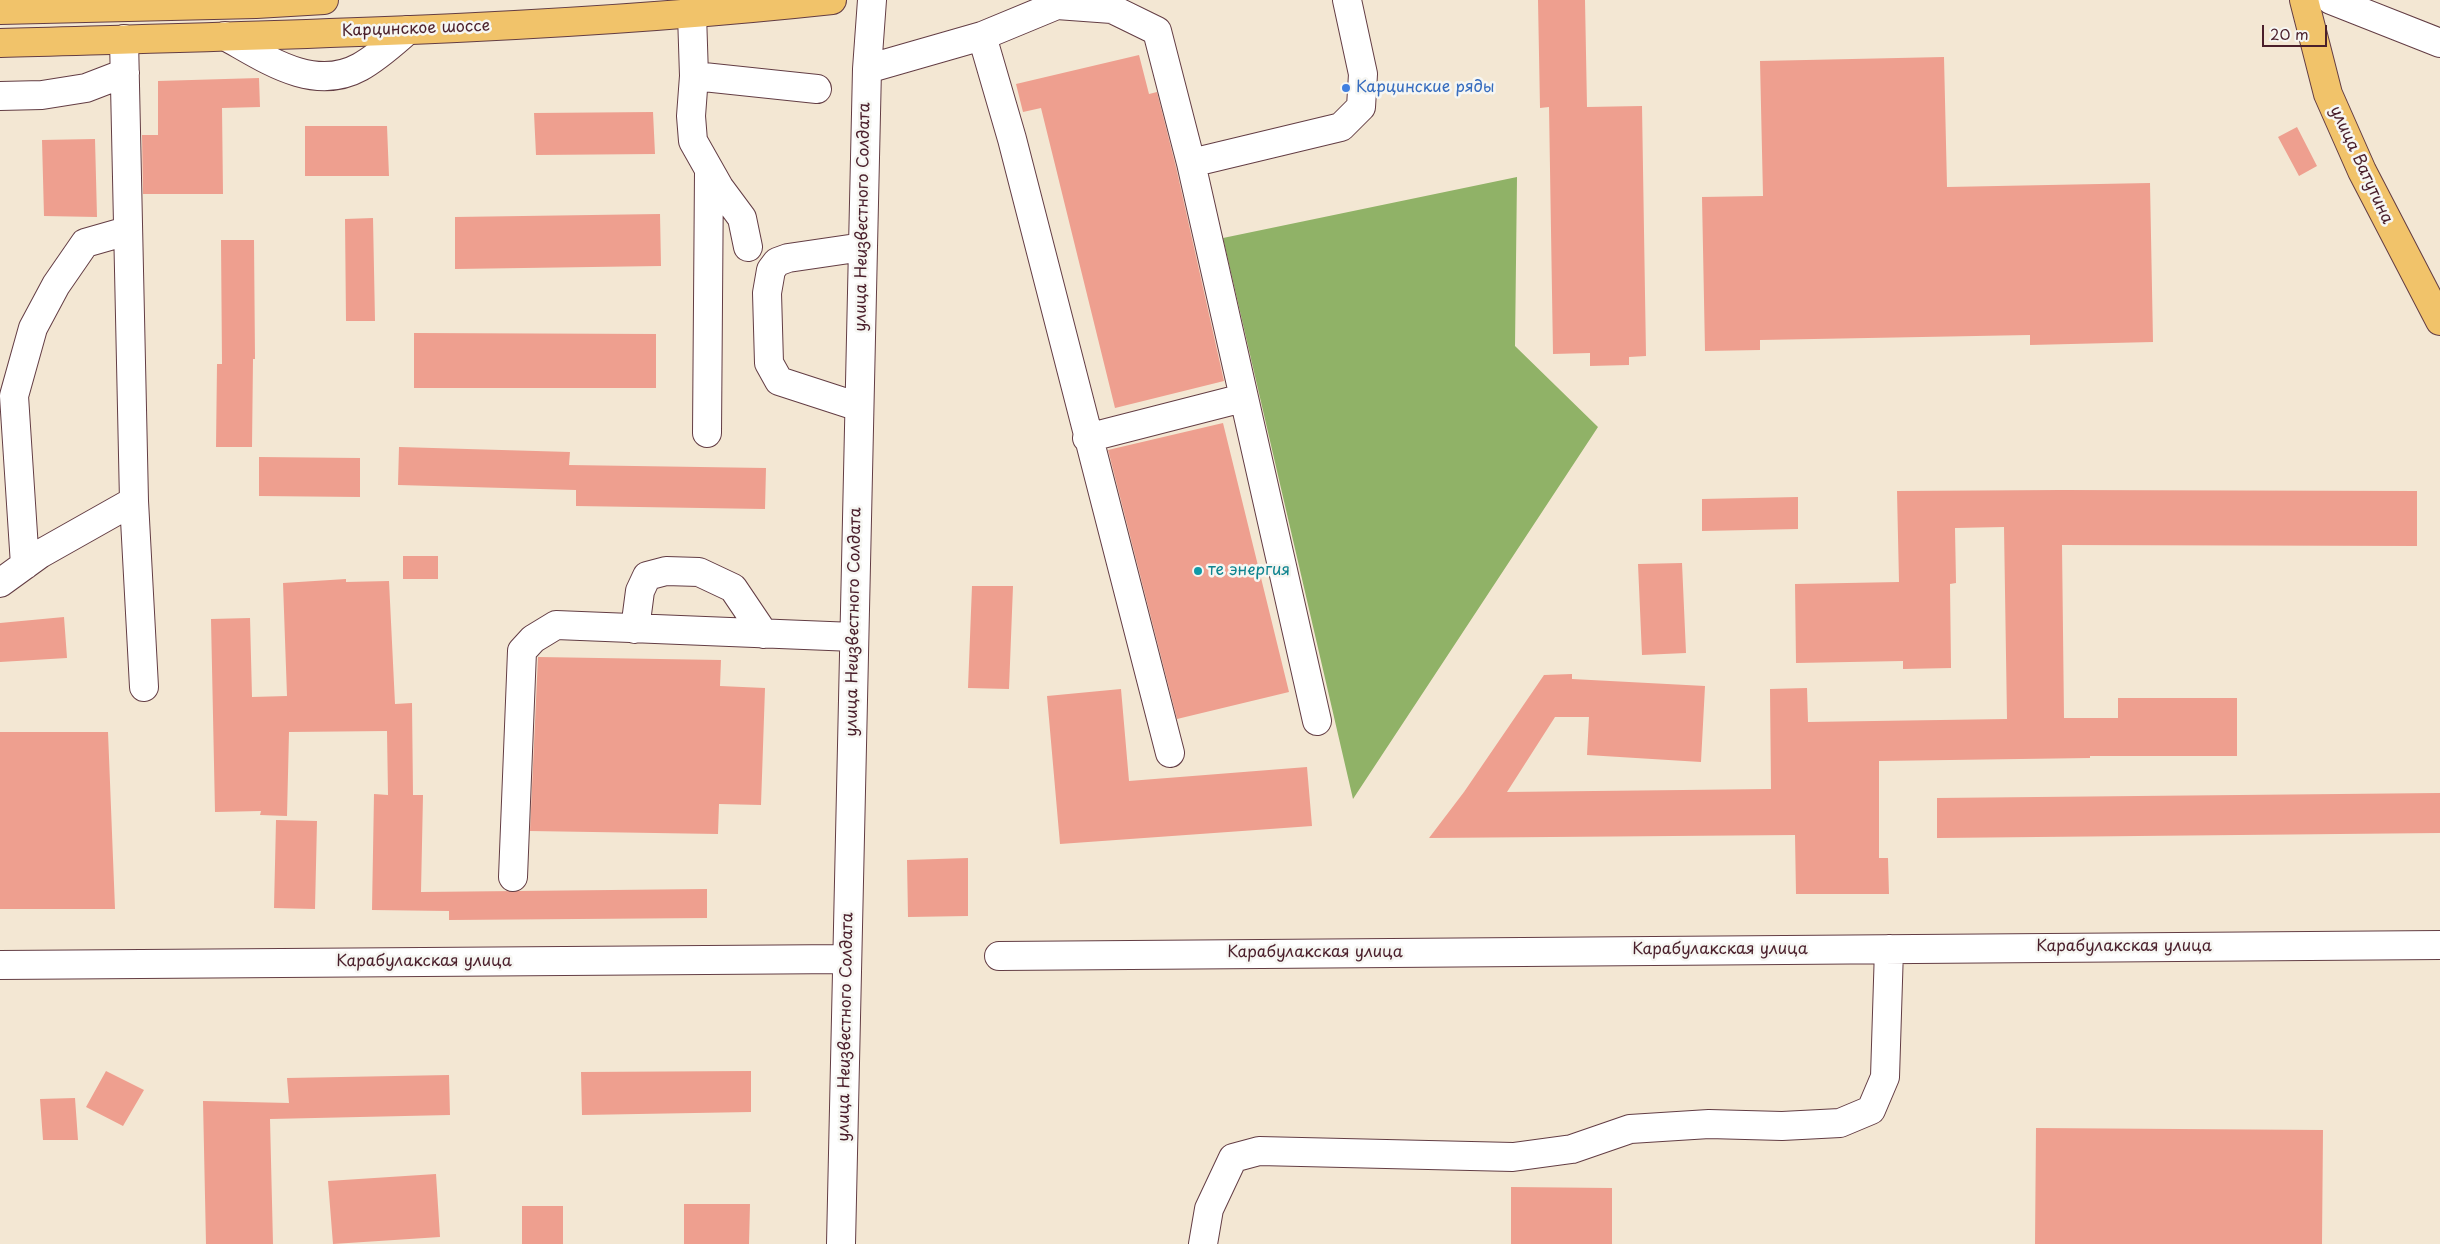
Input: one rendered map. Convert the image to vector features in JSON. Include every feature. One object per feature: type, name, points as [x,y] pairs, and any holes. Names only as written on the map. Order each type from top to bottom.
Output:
[{"type":"main road","points":[[0,10],[76,2],[324,0]]},
{"type":"main road","name":"Карцинское шоссе","points":[[0,43],[408,30],[692,14],[832,0]]},
{"type":"main road","name":"улица Ватутина","points":[[2304,0],[2328,94],[2362,171],[2440,321]]},
{"type":"street","name":"улица Неизвестного Солдата","points":[[841,1244],[862,247],[867,69],[872,0]]},
{"type":"street","points":[[1191,163],[1341,127],[1361,107],[1363,74],[1347,0]]},
{"type":"street","points":[[2331,0],[2440,43]]},
{"type":"street","points":[[867,69],[982,36],[1057,5],[1112,9],[1157,31],[1191,163],[1317,721]]},
{"type":"street","points":[[692,14],[694,76],[691,116],[693,141],[710,171],[742,218],[748,247]]},
{"type":"street","points":[[225,36],[277,65],[304,75],[332,76],[358,68],[381,53],[408,30]]},
{"type":"street","points":[[982,36],[1012,139],[1170,753]]},
{"type":"street","points":[[124,39],[134,501],[144,688]]},
{"type":"street","points":[[0,96],[42,95],[86,88],[125,73]]},
{"type":"street","points":[[694,76],[817,89]]},
{"type":"street","points":[[707,433],[710,171]]},
{"type":"street","points":[[25,565],[14,396],[33,328],[56,285],[85,243],[128,231]]},
{"type":"street","points":[[859,407],[779,381],[769,363],[767,293],[772,270],[777,262],[788,258],[862,247]]},
{"type":"street","points":[[1088,438],[1243,398]]},
{"type":"street","points":[[0,583],[40,554],[134,501]]},
{"type":"street","points":[[635,629],[640,591],[647,576],[666,571],[699,572],[733,588],[764,634]]},
{"type":"street","points":[[513,877],[522,651],[533,639],[556,625],[854,637]]},
{"type":"street","name":"Карабулакская улица","points":[[999,956],[2440,944]]},
{"type":"street","points":[[1203,1244],[1209,1209],[1233,1158],[1259,1151],[1513,1157],[1572,1150],[1630,1129],[1709,1124],[1782,1126],[1840,1122],[1871,1110],[1885,1077],[1889,949]]},
{"type":"street","name":"Карабулакская улица","points":[[0,964],[847,960]]},
{"type":"green space","points":[[1517,177],[1515,346],[1598,427],[1353,799],[1223,238]]},
{"type":"building","points":[[1538,0],[1585,0],[1587,107],[1642,106],[1646,356],[1629,357],[1629,365],[1590,366],[1590,353],[1553,354],[1549,107],[1540,108]]},
{"type":"building","points":[[1139,55],[1149,94],[1157,92],[1176,167],[1224,381],[1115,408],[1041,108],[1023,112],[1016,84]]},
{"type":"building","points":[[1944,57],[1947,187],[2150,183],[2153,342],[2030,345],[2030,335],[1760,340],[1760,350],[1705,351],[1702,197],[1763,196],[1760,61]]},
{"type":"building","points":[[259,78],[260,107],[222,108],[223,194],[143,194],[142,135],[158,135],[158,81]]},
{"type":"building","points":[[653,112],[655,154],[536,155],[534,113]]},
{"type":"building","points":[[305,126],[387,126],[389,176],[305,176]]},
{"type":"building","points":[[2297,127],[2317,166],[2299,176],[2278,137]]},
{"type":"building","points":[[95,139],[97,217],[44,216],[42,140]]},
{"type":"building","points":[[660,214],[661,266],[455,269],[455,217]]},
{"type":"building","points":[[373,218],[375,321],[346,321],[345,219]]},
{"type":"building","points":[[221,240],[254,240],[255,359],[253,359],[252,447],[216,447],[217,364],[222,364]]},
{"type":"building","points":[[414,333],[656,334],[656,388],[414,388]]},
{"type":"building","name":"те энергия","points":[[1223,423],[1289,692],[1177,719],[1108,450]]},
{"type":"building","points":[[399,447],[570,452],[569,465],[766,468],[765,509],[576,506],[576,490],[398,485]]},
{"type":"building","points":[[259,457],[360,458],[360,497],[259,496]]},
{"type":"building","points":[[1897,491],[2417,491],[2417,546],[2062,545],[2064,718],[2118,718],[2118,698],[2237,698],[2237,756],[2090,756],[2090,758],[1879,761],[1879,858],[1888,858],[1889,894],[1796,894],[1795,835],[1429,838],[1464,792],[1544,675],[1572,674],[1572,679],[1705,686],[1701,762],[1587,755],[1589,717],[1555,717],[1507,792],[1771,789],[1770,689],[1807,688],[1808,722],[2007,719],[2004,527],[1955,528],[1956,583],[1950,584],[1951,668],[1903,669],[1903,661],[1796,663],[1795,584],[1899,582]]},
{"type":"building","points":[[1798,497],[1798,529],[1702,531],[1702,499]]},
{"type":"building","points":[[403,556],[438,556],[438,579],[403,579]]},
{"type":"building","points":[[1682,563],[1686,653],[1642,655],[1638,564]]},
{"type":"building","points":[[346,579],[346,582],[389,581],[395,704],[412,703],[413,795],[423,795],[421,892],[707,889],[707,918],[449,920],[449,911],[372,910],[374,794],[388,795],[387,731],[289,732],[287,816],[260,815],[261,811],[215,812],[211,619],[250,618],[252,697],[287,696],[283,583]]},
{"type":"building","points":[[972,586],[1013,586],[1009,689],[968,688]]},
{"type":"building","points":[[64,617],[67,658],[0,662],[0,623]]},
{"type":"building","points":[[538,657],[721,660],[720,686],[765,688],[761,805],[719,804],[718,834],[530,831]]},
{"type":"building","points":[[1121,689],[1129,781],[1307,767],[1312,826],[1060,844],[1047,696]]},
{"type":"building","points":[[0,732],[108,732],[115,909],[0,909]]},
{"type":"building","points":[[2440,793],[2440,833],[1937,838],[1937,798]]},
{"type":"building","points":[[276,820],[317,821],[315,909],[274,908]]},
{"type":"building","points":[[968,858],[968,916],[908,917],[907,860]]},
{"type":"building","points":[[106,1071],[144,1090],[123,1126],[86,1107]]},
{"type":"building","points":[[751,1071],[751,1112],[582,1115],[581,1072]]},
{"type":"building","points":[[449,1075],[450,1115],[270,1119],[273,1244],[206,1244],[203,1101],[289,1103],[287,1078]]},
{"type":"building","points":[[75,1098],[78,1140],[43,1140],[40,1099]]},
{"type":"building","points":[[2036,1128],[2323,1130],[2322,1244],[2035,1244]]},
{"type":"building","points":[[436,1174],[440,1237],[333,1244],[328,1181]]},
{"type":"building","points":[[1511,1187],[1612,1188],[1612,1244],[1511,1244]]},
{"type":"building","points":[[684,1204],[750,1204],[749,1244],[684,1244]]},
{"type":"building","points":[[522,1206],[563,1206],[563,1244],[522,1244]]},
{"type":"place","name":"Карцинские ряды","points":[[1346,88]]},
{"type":"place","name":"те энергия","points":[[1198,571]]}]
